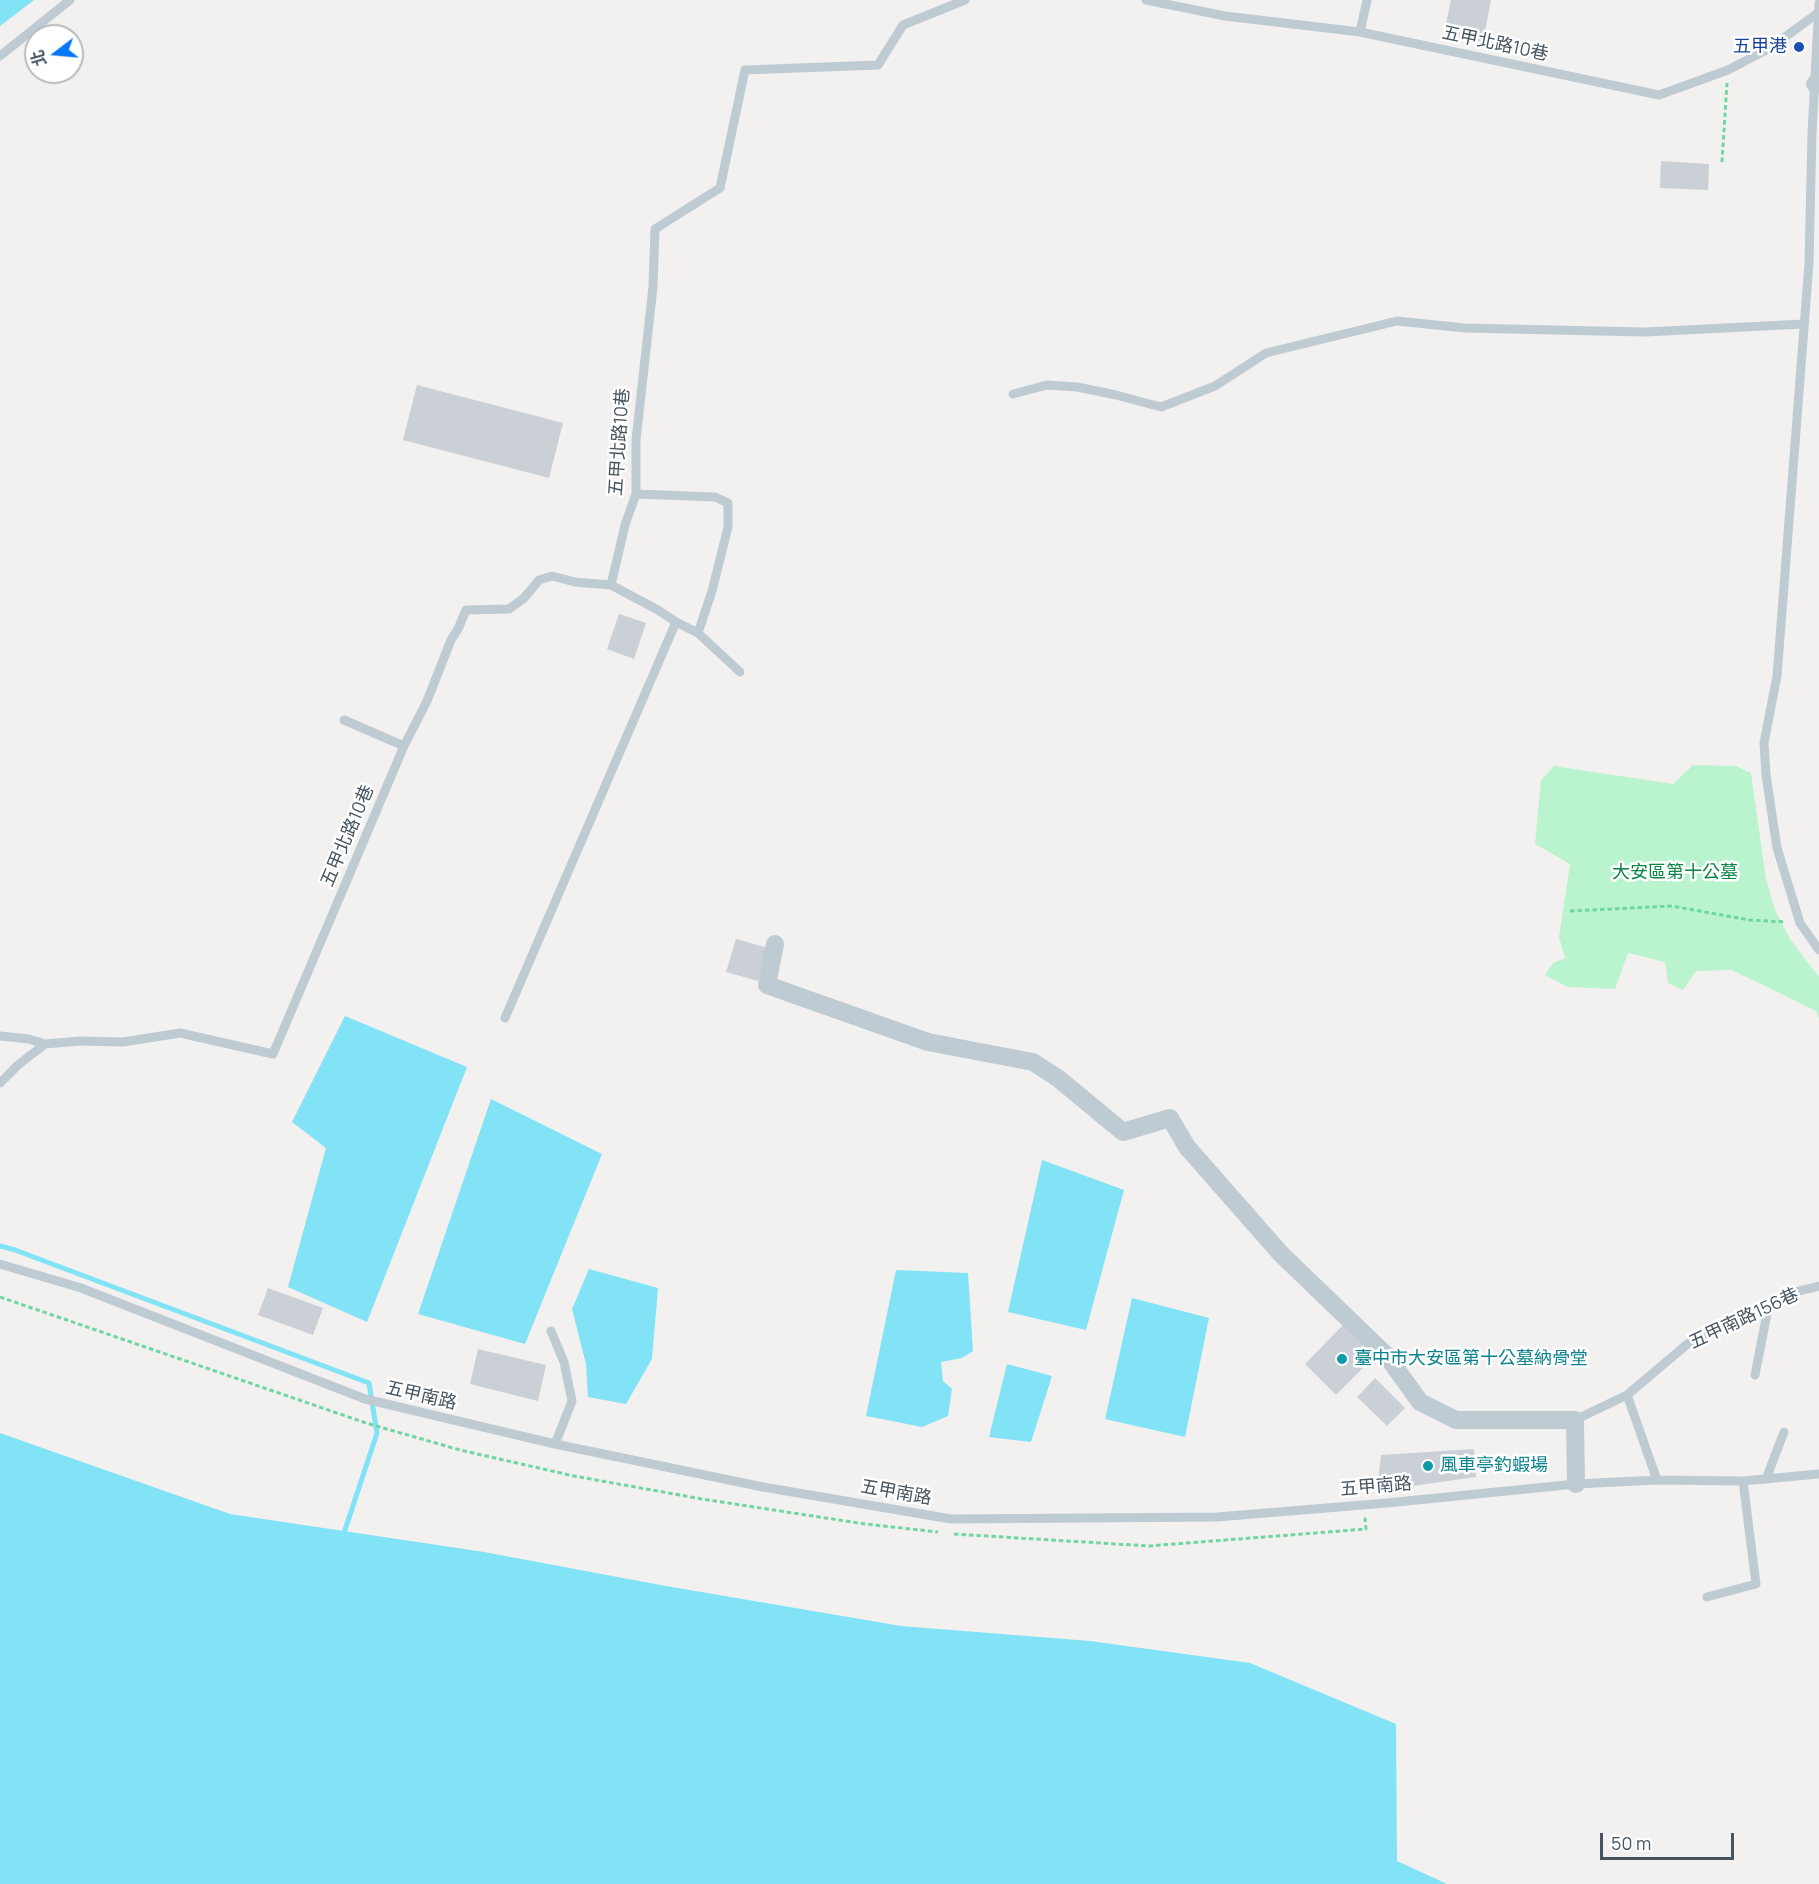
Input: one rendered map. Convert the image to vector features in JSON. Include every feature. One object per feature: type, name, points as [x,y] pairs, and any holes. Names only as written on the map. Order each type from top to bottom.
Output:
[{"type":"street","points":[[776,944],[767,985],[928,1042],[1034,1062],[1059,1079],[1123,1132],[1170,1118],[1187,1147],[1281,1254],[1387,1356],[1420,1402],[1456,1420],[1575,1420],[1576,1484]]},
{"type":"lane","points":[[0,56],[70,0]]},
{"type":"lane","name":"五甲北路10巷","points":[[0,1036],[29,1039],[45,1044],[80,1041],[123,1042],[180,1033],[273,1054],[404,746],[427,701],[451,640],[466,610],[509,609],[524,598],[539,580],[552,576],[575,582],[611,585],[625,525],[636,494],[636,440],[653,287],[656,229],[720,188],[744,70],[878,65],[903,25],[965,0]]},
{"type":"lane","name":"五甲北路10巷","points":[[1146,0],[1225,16],[1360,32],[1659,95],[1728,70],[1770,48],[1818,13]]},
{"type":"lane","points":[[1360,32],[1367,0]]},
{"type":"lane","points":[[1819,3],[1817,84],[1812,133],[1809,263],[1777,676],[1764,743],[1766,775],[1777,848],[1800,923],[1819,950]]},
{"type":"lane","points":[[1013,394],[1047,386],[1077,387],[1116,394],[1161,407],[1215,386],[1266,353],[1397,321],[1465,328],[1645,332],[1804,324]]},
{"type":"lane","points":[[636,494],[716,497],[728,503],[728,527],[712,591],[698,633]]},
{"type":"lane","points":[[611,585],[698,633],[740,672]]},
{"type":"lane","points":[[505,1018],[676,622]]},
{"type":"lane","points":[[344,720],[404,746]]},
{"type":"lane","points":[[0,1083],[18,1065],[45,1044]]},
{"type":"lane","name":"五甲南路","points":[[0,1264],[81,1288],[365,1399],[555,1444],[763,1487],[951,1519],[1217,1517],[1576,1484],[1657,1480],[1743,1481],[1819,1474]]},
{"type":"lane","name":"五甲南路156巷","points":[[1575,1420],[1627,1395],[1691,1341],[1768,1303],[1795,1292],[1819,1286]]},
{"type":"lane","points":[[1755,1375],[1768,1303]]},
{"type":"lane","points":[[551,1331],[564,1362],[572,1401],[555,1444]]},
{"type":"lane","points":[[1627,1395],[1657,1480]]},
{"type":"lane","points":[[1766,1479],[1784,1432]]},
{"type":"lane","points":[[1707,1596],[1756,1584],[1743,1481]]},
{"type":"path","points":[[1722,162],[1728,70]]},
{"type":"path","points":[[1570,911],[1672,906],[1749,920],[1800,923]]},
{"type":"path","points":[[0,1297],[385,1429]]},
{"type":"green space","name":"大安區第十公墓","points":[[1693,765],[1736,766],[1751,773],[1766,879],[1775,910],[1790,939],[1819,977],[1819,1019],[1816,1011],[1732,970],[1696,971],[1683,990],[1668,983],[1665,962],[1628,953],[1615,989],[1568,987],[1545,975],[1553,963],[1565,958],[1559,937],[1570,864],[1535,844],[1541,780],[1554,766],[1673,784]]},
{"type":"water","points":[[0,0],[34,0],[0,26]]},
{"type":"water","points":[[345,1016],[467,1067],[367,1322],[288,1287],[326,1148],[292,1122]]},
{"type":"water","points":[[491,1099],[602,1154],[525,1344],[418,1314]]},
{"type":"water","points":[[1042,1160],[1124,1190],[1086,1330],[1008,1312]]},
{"type":"water","points":[[589,1269],[658,1288],[652,1359],[626,1404],[588,1397],[586,1364],[572,1309]]},
{"type":"water","points":[[896,1270],[968,1273],[973,1351],[962,1358],[941,1362],[943,1381],[952,1389],[948,1416],[922,1427],[866,1416]]},
{"type":"water","points":[[1132,1298],[1209,1318],[1185,1437],[1105,1419]]},
{"type":"water","points":[[1007,1364],[1052,1376],[1031,1442],[989,1437]]},
{"type":"water","points":[[0,1433],[230,1514],[484,1552],[901,1626],[1090,1641],[1250,1663],[1396,1724],[1397,1861],[1447,1884],[0,1884]]},
{"type":"building","points":[[1451,0],[1491,0],[1483,42],[1444,34]]},
{"type":"building","points":[[1661,161],[1709,164],[1708,190],[1660,188]]},
{"type":"building","points":[[417,385],[563,423],[549,478],[403,440]]},
{"type":"building","points":[[619,614],[646,623],[634,659],[607,649]]},
{"type":"building","points":[[736,939],[768,948],[758,981],[726,972]]},
{"type":"building","points":[[268,1288],[323,1308],[313,1335],[258,1315]]},
{"type":"building","name":"臺中市大安區第十公墓納骨堂","points":[[1345,1323],[1378,1353],[1336,1395],[1305,1364]]},
{"type":"building","points":[[478,1349],[546,1365],[538,1401],[470,1384]]},
{"type":"building","points":[[1375,1378],[1405,1408],[1387,1426],[1357,1397]]},
{"type":"building","name":"風車亭釣蝦場","points":[[1474,1449],[1476,1477],[1377,1491],[1381,1455]]},
{"type":"waterway","points":[[0,1246],[369,1383],[377,1433],[343,1536]]},
{"type":"place","name":"五甲港","points":[[1799,47]]},
{"type":"place","name":"臺中市大安區第十公墓納骨堂","points":[[1342,1359]]},
{"type":"place","name":"風車亭釣蝦場","points":[[1428,1466]]}]
